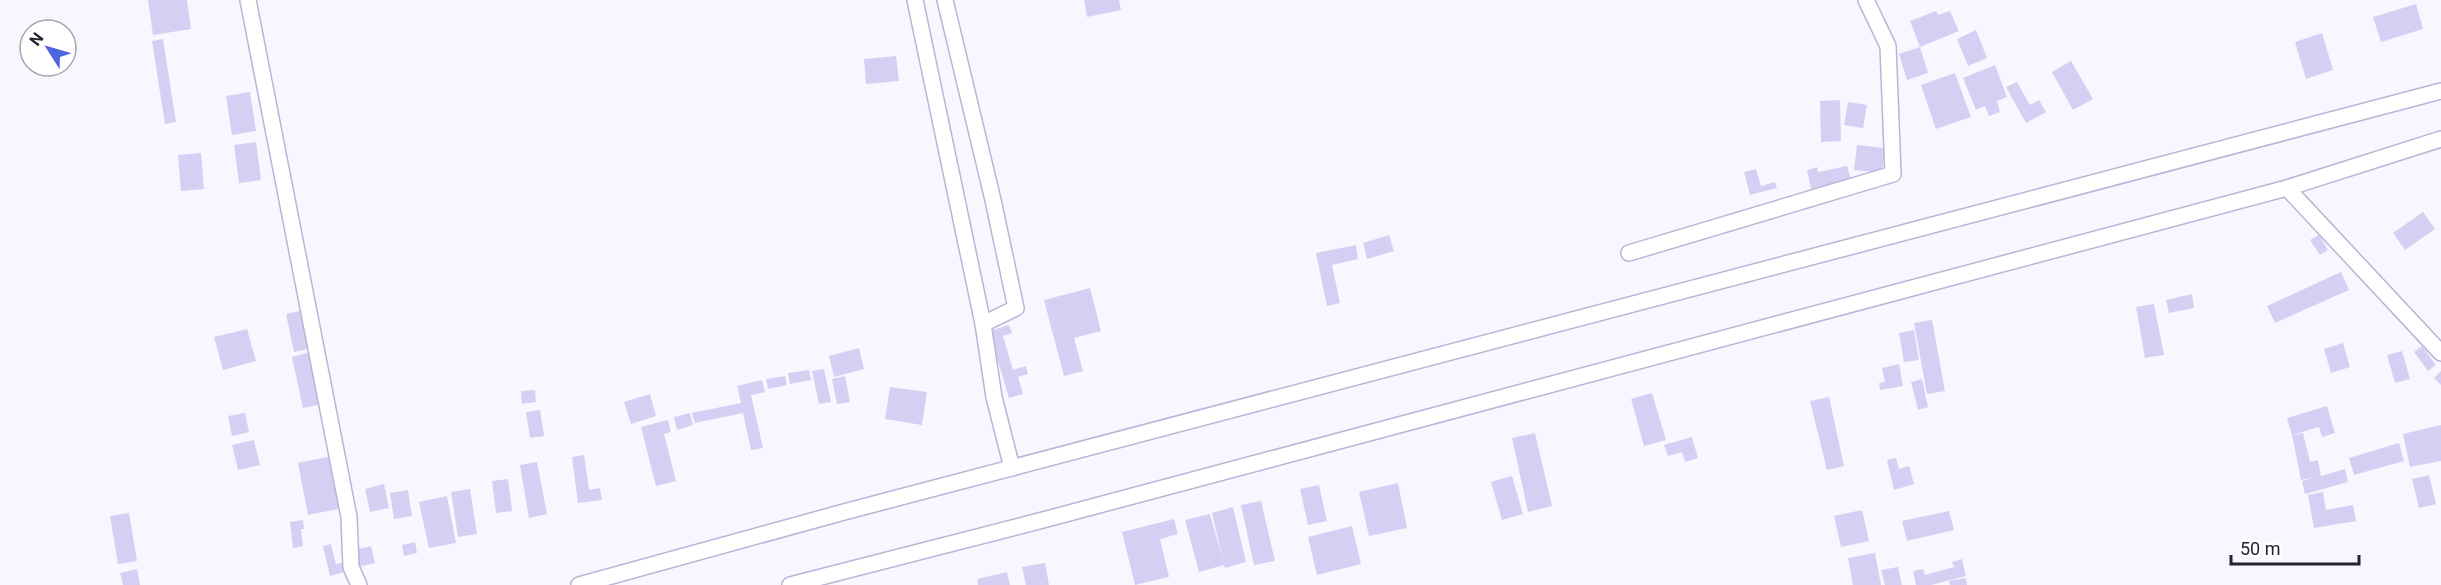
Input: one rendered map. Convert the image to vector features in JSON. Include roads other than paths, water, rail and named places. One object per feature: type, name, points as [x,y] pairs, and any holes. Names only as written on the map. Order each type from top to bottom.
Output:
[{"type":"street","points":[[248,0],[349,517],[351,567],[359,585]]},
{"type":"street","points":[[915,0],[983,324],[994,397],[1012,468]]},
{"type":"street","points":[[945,0],[993,200],[1016,308],[983,324]]},
{"type":"street","points":[[1629,254],[1893,174],[1888,46],[1866,0]]},
{"type":"street","points":[[579,585],[1012,468],[2441,91]]},
{"type":"street","points":[[790,585],[1054,517],[2287,188],[2441,139]]},
{"type":"street","points":[[2287,188],[2441,353]]}]
